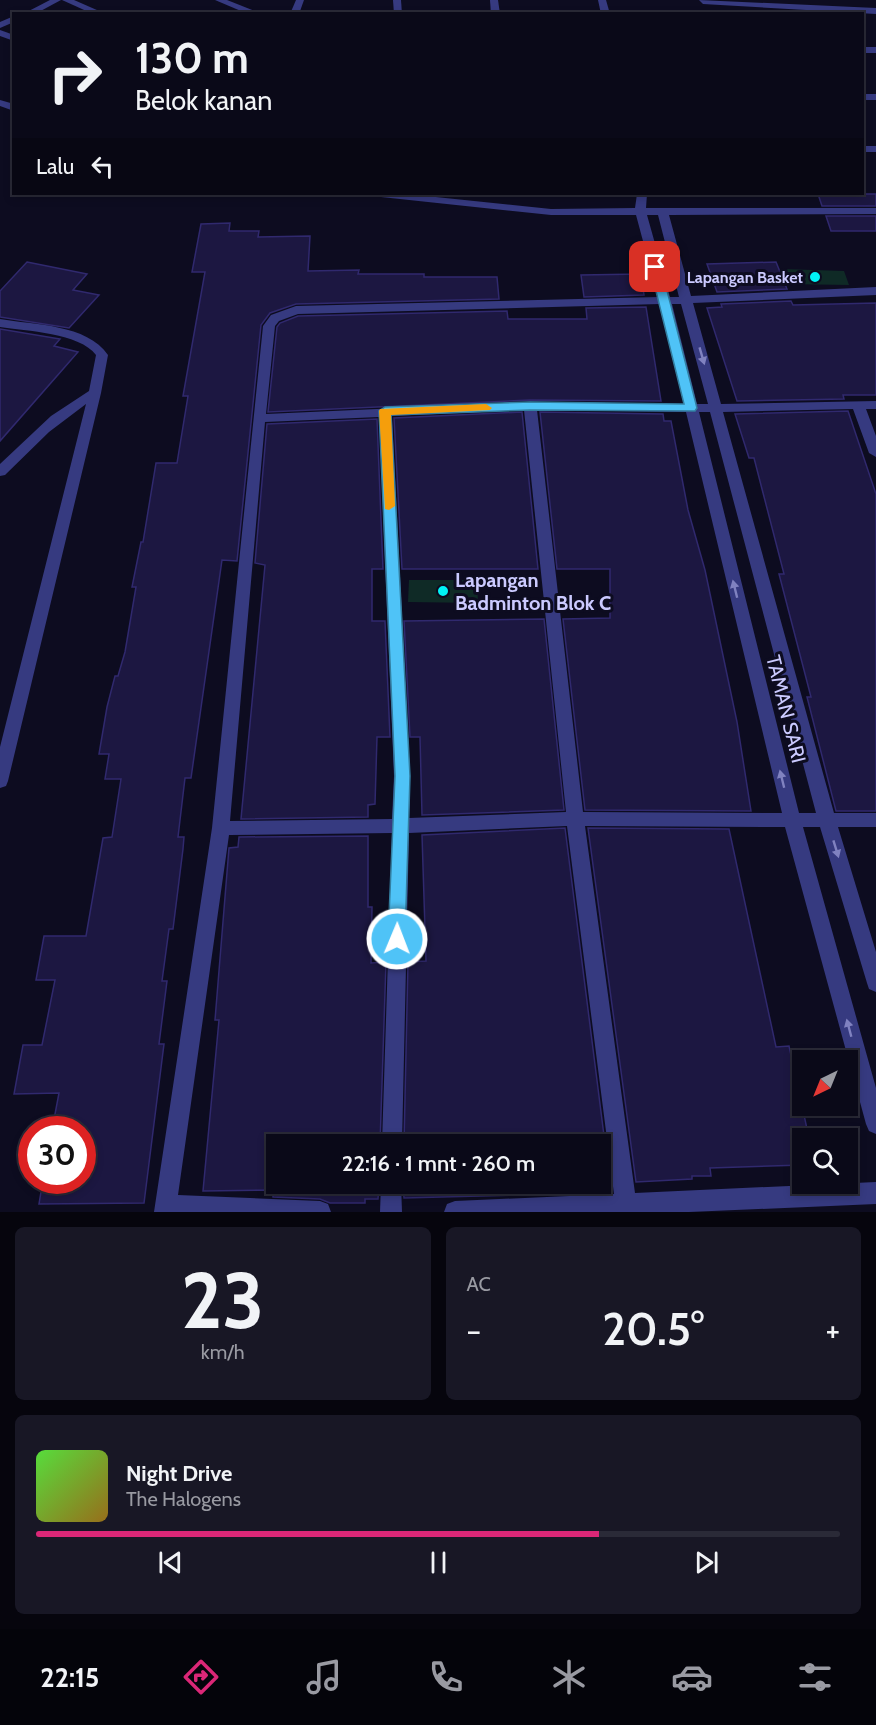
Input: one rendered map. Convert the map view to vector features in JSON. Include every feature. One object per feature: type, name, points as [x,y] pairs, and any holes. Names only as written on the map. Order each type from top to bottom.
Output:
[{"type":"street","points":[[31,12],[57,0]]},
{"type":"street","points":[[66,0],[97,12]]},
{"type":"street","points":[[219,0],[252,12]]},
{"type":"street","points":[[703,0],[876,11]]},
{"type":"street","points":[[390,195],[551,212],[876,211]]},
{"type":"street","points":[[640,211],[642,195]]},
{"type":"street","name":"TAMAN SARI","points":[[640,211],[665,301],[792,819],[876,1124]]},
{"type":"street","name":"TAMAN SARI","points":[[662,212],[827,820],[876,983]]},
{"type":"street","points":[[320,1212],[165,1208],[221,828],[269,326],[275,318],[296,310],[665,301],[876,291]]},
{"type":"street","points":[[0,323],[75,336],[96,346],[102,355],[95,393],[0,782]]},
{"type":"street","points":[[0,472],[50,421],[95,393]]},
{"type":"street","points":[[259,418],[530,406],[717,408],[876,405]]},
{"type":"street","points":[[530,406],[575,819],[626,1208]]},
{"type":"street","points":[[858,406],[876,453]]},
{"type":"street","points":[[385,411],[402,776],[392,1134]]},
{"type":"street","points":[[221,828],[399,826],[575,819],[876,820]]},
{"type":"street","points":[[455,1212],[626,1208],[876,1193]]},
{"type":"street","points":[[391,1194],[391,1212]]},
{"type":"green space","name":"Lapangan Basket","points":[[782,269],[844,271],[849,285],[785,284]]},
{"type":"green space","name":"Lapangan Badminton Blok C","points":[[409,580],[477,580],[478,603],[408,602]]},
{"type":"building","points":[[876,194],[876,206],[822,206],[818,195]]},
{"type":"building","points":[[826,216],[876,216],[876,231],[831,231]]},
{"type":"building","points":[[230,223],[229,231],[259,231],[258,237],[310,236],[308,271],[359,270],[358,274],[497,277],[499,299],[296,304],[270,313],[261,325],[237,561],[222,560],[191,778],[185,778],[178,837],[184,837],[183,849],[173,929],[169,929],[162,981],[167,981],[159,1044],[164,1044],[144,1203],[39,1204],[41,1194],[96,1194],[96,1116],[55,1116],[59,1093],[14,1094],[23,1045],[42,1045],[55,980],[36,980],[44,936],[86,936],[103,838],[112,837],[121,779],[105,779],[109,754],[99,754],[107,707],[115,676],[118,676],[125,652],[136,587],[132,587],[141,542],[143,542],[156,463],[177,463],[188,396],[183,396],[205,272],[192,272],[201,224]]},
{"type":"building","points":[[27,262],[87,274],[73,290],[99,295],[69,328],[0,317],[0,291]]},
{"type":"building","points":[[776,262],[787,289],[717,292],[707,264]]},
{"type":"building","points":[[641,274],[644,295],[584,297],[581,275]]},
{"type":"building","points":[[791,301],[793,305],[876,303],[876,395],[843,395],[844,399],[737,401],[707,308],[722,307],[721,304]]},
{"type":"building","points":[[646,307],[661,401],[530,400],[268,412],[277,327],[280,323],[298,316],[507,311],[508,319],[587,319],[586,308]]},
{"type":"building","points":[[0,329],[60,339],[54,346],[78,352],[0,441]]},
{"type":"building","points":[[848,411],[876,494],[876,811],[836,811],[807,697],[811,697],[779,574],[784,574],[754,458],[749,458],[735,414]]},
{"type":"building","points":[[522,412],[538,569],[402,569],[394,418]]},
{"type":"building","points":[[540,412],[663,414],[664,421],[671,421],[688,510],[705,570],[737,722],[751,811],[585,810],[563,619],[610,618],[610,569],[557,569]]},
{"type":"building","points":[[377,419],[383,569],[372,569],[372,621],[385,621],[390,737],[377,737],[375,804],[368,805],[368,817],[241,819],[265,565],[255,563],[267,424]]},
{"type":"building","points":[[544,619],[564,810],[422,815],[420,737],[410,737],[404,621]]},
{"type":"building","points":[[565,828],[604,1134],[404,1134],[408,962],[426,961],[422,835]]},
{"type":"building","points":[[588,828],[729,829],[776,1047],[789,1046],[792,1060],[792,1116],[804,1116],[807,1128],[792,1128],[792,1165],[710,1168],[711,1176],[636,1182]]},
{"type":"building","points":[[368,836],[368,907],[372,907],[371,963],[386,962],[380,1134],[266,1134],[266,1190],[203,1191],[219,1020],[215,1020],[229,848],[238,847],[239,837]]},
{"type":"building","points":[[273,1194],[378,1194],[378,1199],[365,1199],[365,1203],[330,1203],[320,1199],[273,1197]]},
{"type":"building","points":[[404,1194],[521,1195],[404,1198]]},
{"type":"slow traffic","points":[[389,506],[385,411],[486,408]]},
{"type":"place","name":"Lapangan Basket","points":[[815,277]]},
{"type":"place","name":"Lapangan Badminton Blok C","points":[[443,591]]},
{"type":"route","points":[[397,939],[402,776],[385,411],[530,406],[691,408],[655,267]]}]
